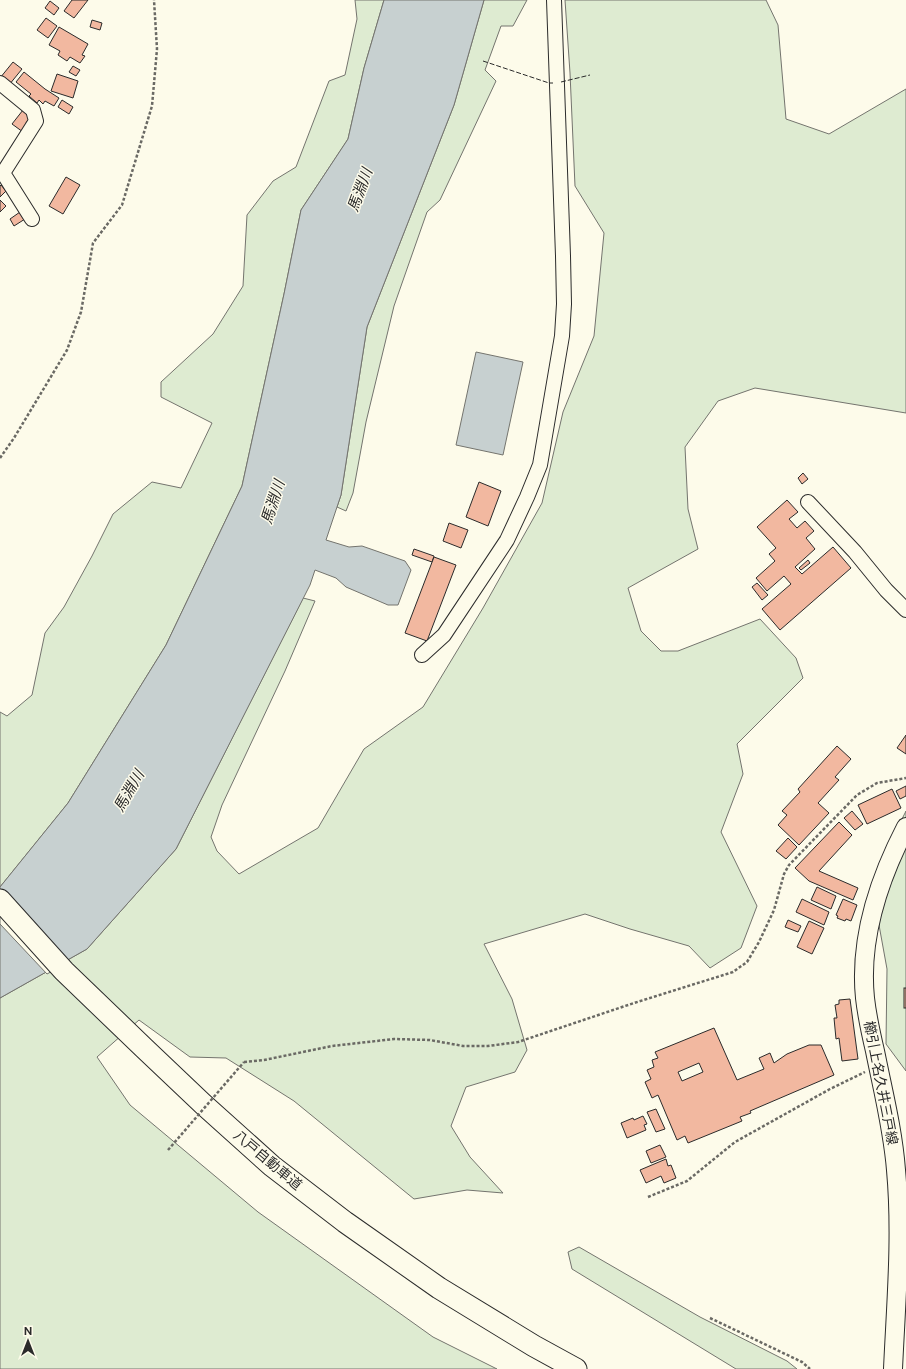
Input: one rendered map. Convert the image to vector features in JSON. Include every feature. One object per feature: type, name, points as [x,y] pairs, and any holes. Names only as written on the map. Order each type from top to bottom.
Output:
[{"type":"highway","name":"八戸自動車道","points":[[0,900],[195,1112],[263,1173],[336,1231],[433,1298],[528,1356],[553,1369]]},
{"type":"highway","name":"八戸自動車道","points":[[0,916],[55,976],[141,1054],[203,1104],[272,1166],[345,1222],[439,1288],[534,1346],[576,1369]]},
{"type":"main road","name":"櫛引上名久井三戸線","points":[[893,1369],[899,1248],[893,1140],[866,1005],[864,971],[871,918],[893,852],[906,827]]},
{"type":"street","points":[[422,655],[444,635],[507,540],[540,465],[562,336],[564,304],[554,0]]},
{"type":"street","points":[[0,83],[33,110],[36,121],[3,174],[32,219]]},
{"type":"street","points":[[808,502],[855,552],[886,590],[906,610]]},
{"type":"path","points":[[0,458],[14,438],[67,350],[81,312],[93,243],[122,205],[152,106],[157,49],[154,0]]},
{"type":"path","points":[[168,1150],[244,1062],[264,1060],[332,1046],[394,1039],[430,1040],[463,1046],[488,1046],[518,1042],[733,972],[747,962],[759,942],[771,916],[784,874],[789,865],[857,795],[877,783],[906,778]]},
{"type":"path","points":[[648,1197],[687,1181],[735,1142],[830,1089],[862,1073],[878,1069]]},
{"type":"path","points":[[710,1318],[802,1362],[810,1369]]},
{"type":"green space","points":[[355,0],[384,0],[364,68],[348,139],[301,210],[242,486],[166,645],[68,803],[0,887],[0,712],[7,716],[32,695],[45,633],[64,607],[113,514],[152,482],[181,488],[212,423],[161,397],[161,382],[213,334],[243,286],[247,215],[273,181],[296,167],[329,81],[345,75],[357,19]]},
{"type":"green space","points":[[484,0],[527,0],[513,26],[501,26],[485,70],[496,81],[440,200],[427,212],[394,306],[366,422],[353,493],[346,511],[337,507],[341,495],[367,327],[454,105]]},
{"type":"green space","points":[[565,0],[766,0],[778,25],[786,119],[829,134],[906,89],[906,413],[755,388],[718,401],[685,447],[688,509],[698,549],[628,588],[641,631],[661,651],[678,651],[760,619],[796,658],[803,678],[737,744],[743,774],[721,832],[757,906],[741,948],[710,968],[689,946],[585,914],[484,944],[512,999],[527,1050],[515,1072],[466,1087],[451,1126],[470,1157],[503,1193],[467,1190],[414,1199],[294,1101],[226,1058],[190,1057],[139,1020],[97,1057],[130,1105],[258,1212],[433,1337],[497,1369],[0,1369],[0,998],[87,949],[176,849],[303,598],[315,601],[285,671],[222,805],[211,837],[217,851],[239,874],[318,828],[364,749],[423,707],[483,608],[542,503],[563,412],[594,336],[604,233],[575,186]]},
{"type":"green space","points":[[906,811],[906,1071],[886,1044],[887,969],[877,914],[885,853]]},
{"type":"green space","points":[[579,1247],[700,1317],[787,1361],[797,1369],[736,1369],[572,1269],[568,1252]]},
{"type":"water","name":"馬淵川","points":[[384,0],[484,0],[454,105],[367,327],[341,495],[326,540],[349,547],[362,546],[405,561],[411,570],[398,605],[388,605],[346,587],[336,578],[315,570],[310,585],[176,849],[87,949],[0,998],[0,887],[68,803],[166,645],[242,486],[301,210],[348,139],[364,68]]},
{"type":"water","points":[[476,352],[523,362],[503,455],[456,445]]},
{"type":"pier","points":[[0,894],[65,964],[47,974],[0,924]]},
{"type":"building","points":[[72,0],[88,0],[74,18],[64,11]]},
{"type":"building","points":[[50,1],[59,8],[54,15],[45,8]]},
{"type":"building","points":[[46,18],[57,26],[48,38],[37,30]]},
{"type":"building","points":[[92,20],[102,23],[100,30],[90,27]]},
{"type":"building","points":[[59,27],[88,44],[82,55],[85,56],[80,63],[70,57],[67,61],[58,55],[60,51],[49,45]]},
{"type":"building","points":[[13,62],[22,69],[9,85],[0,78]]},
{"type":"building","points":[[73,66],[80,70],[76,76],[69,72]]},
{"type":"building","points":[[24,72],[59,98],[54,106],[45,101],[43,104],[39,100],[37,103],[29,96],[31,94],[16,82]]},
{"type":"building","points":[[57,74],[78,81],[73,98],[51,91]]},
{"type":"building","points":[[62,100],[73,107],[69,114],[58,107]]},
{"type":"building","points":[[23,110],[31,116],[26,123],[29,124],[23,132],[12,124]]},
{"type":"building","points":[[66,177],[80,185],[63,214],[49,206]]},
{"type":"building","points":[[1,185],[6,191],[0,197],[0,186]]},
{"type":"building","points":[[0,200],[6,206],[0,212]]},
{"type":"building","points":[[20,212],[25,219],[14,226],[10,219]]},
{"type":"building","points":[[803,473],[808,479],[802,484],[798,478]]},
{"type":"building","points":[[479,482],[501,491],[488,526],[466,517]]},
{"type":"building","points":[[787,500],[798,512],[789,519],[797,528],[805,521],[814,531],[806,538],[815,549],[795,567],[802,574],[833,547],[851,568],[780,630],[762,609],[791,584],[784,576],[767,591],[756,578],[775,561],[769,554],[776,548],[757,527]]},
{"type":"building","points":[[449,523],[468,530],[461,548],[443,541]]},
{"type":"building","points":[[414,549],[434,556],[432,562],[412,555]]},
{"type":"building","points":[[434,557],[456,565],[427,641],[405,633]]},
{"type":"building","points":[[808,560],[810,563],[801,570],[799,568]]},
{"type":"building","points":[[757,583],[768,595],[762,600],[752,587]]},
{"type":"building","points":[[906,735],[906,754],[897,748]]},
{"type":"building","points":[[837,746],[851,759],[835,777],[839,780],[818,803],[829,813],[799,845],[778,825],[787,815],[782,811],[800,792],[798,789]]},
{"type":"building","points":[[906,786],[906,796],[900,799],[896,791]]},
{"type":"building","points":[[892,789],[901,808],[867,824],[858,805]]},
{"type":"building","points":[[852,811],[863,824],[855,830],[844,818]]},
{"type":"building","points":[[839,822],[852,835],[819,871],[858,888],[853,900],[809,881],[795,868]]},
{"type":"building","points":[[788,838],[797,847],[786,859],[776,851]]},
{"type":"building","points":[[817,887],[836,896],[831,909],[811,900]]},
{"type":"building","points":[[802,899],[829,912],[824,925],[796,912]]},
{"type":"building","points":[[843,899],[857,905],[851,921],[846,919],[845,921],[837,918],[838,916],[836,915]]},
{"type":"building","points":[[788,920],[801,926],[798,932],[785,927]]},
{"type":"building","points":[[809,921],[824,928],[812,954],[797,947]]},
{"type":"building","points":[[904,988],[906,988],[906,1008],[904,1008]]},
{"type":"building","points":[[850,999],[858,1059],[842,1061],[839,1038],[836,1039],[834,1018],[837,1018],[835,1005],[839,1004],[839,1000]]},
{"type":"building","points":[[714,1028],[737,1080],[764,1069],[759,1058],[770,1053],[774,1063],[787,1054],[809,1045],[821,1045],[834,1075],[750,1111],[751,1113],[740,1117],[742,1121],[688,1143],[685,1136],[677,1140],[658,1095],[652,1098],[645,1082],[651,1079],[647,1070],[654,1067],[652,1060],[658,1058],[655,1052]],"holes":[[[699,1063],[703,1072],[682,1081],[678,1072]]]},
{"type":"building","points":[[656,1109],[665,1129],[656,1132],[647,1112]]},
{"type":"building","points":[[643,1116],[647,1124],[644,1125],[646,1130],[627,1138],[621,1123]]},
{"type":"building","points":[[660,1145],[666,1157],[651,1163],[646,1151]]},
{"type":"building","points":[[666,1159],[668,1166],[671,1165],[676,1178],[664,1183],[661,1176],[646,1183],[640,1170]]},
{"type":"fence","points":[[483,61],[553,83]]},
{"type":"fence","points":[[561,82],[590,75]]}]
